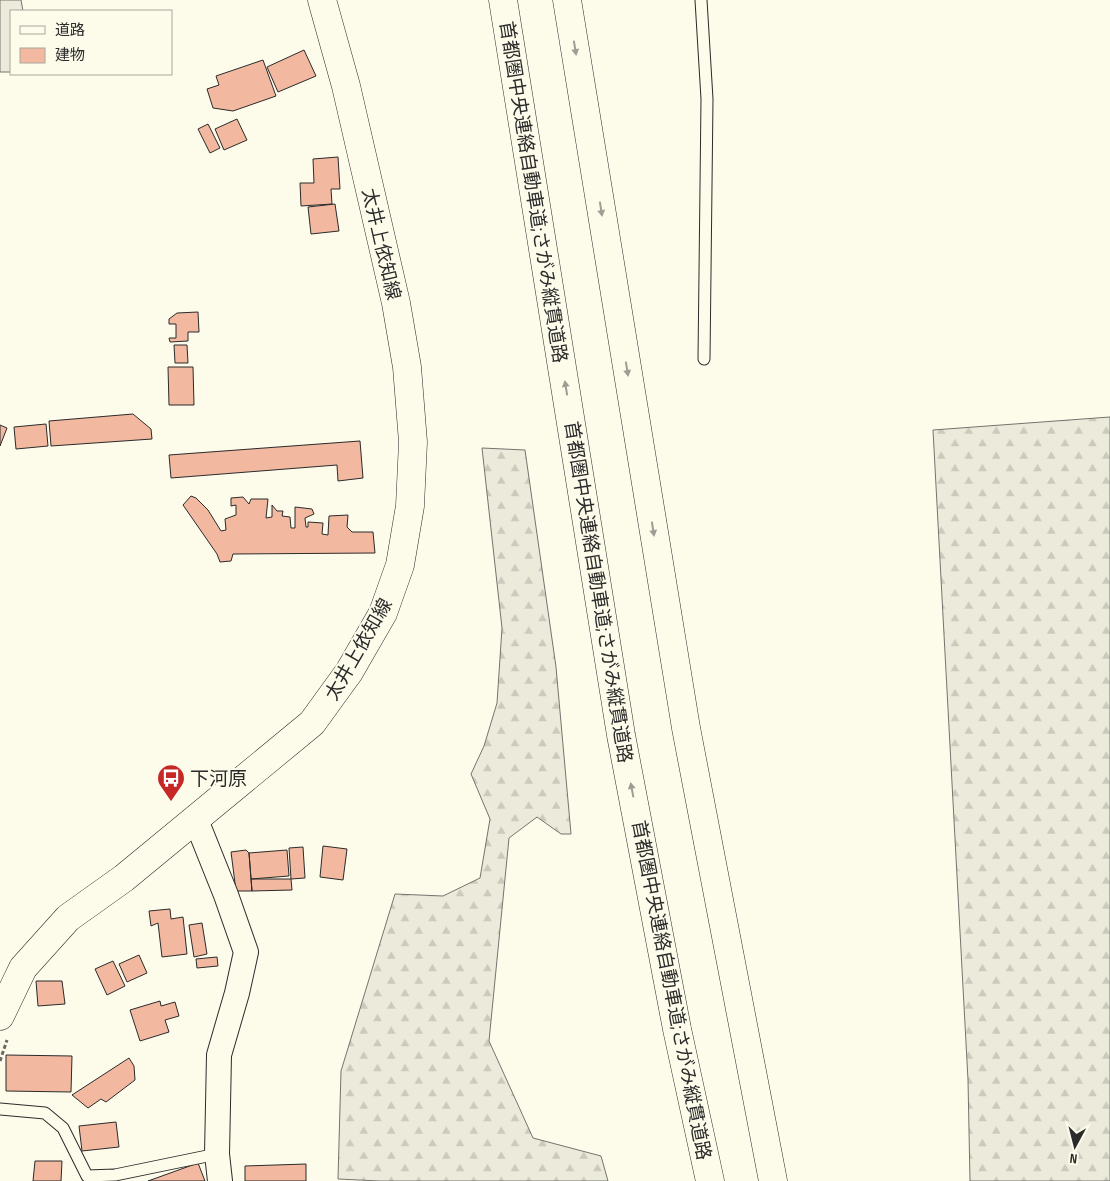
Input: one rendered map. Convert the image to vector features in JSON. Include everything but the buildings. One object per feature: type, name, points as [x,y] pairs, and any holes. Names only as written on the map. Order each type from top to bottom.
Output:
[{"type":"main road","name":"太井上依知線","points":[[0,1016],[23,968],[68,918],[124,878],[312,723],[349,672],[383,613],[400,565],[410,506],[413,442],[407,367],[396,303],[350,104],[322,0]]},
{"type":"main road","name":"首都圏中央連絡自動車道;さがみ縦貫道路","points":[[503,0],[621,735],[677,1028],[710,1181]]},
{"type":"main road","points":[[567,0],[686,728],[773,1181]]},
{"type":"street","points":[[196,820],[246,952],[220,1055],[217,1154],[220,1181]]},
{"type":"lane","points":[[701,0],[706,100],[704,360]]},
{"type":"lane","points":[[0,1109],[45,1113],[64,1128],[87,1176],[115,1175],[217,1154]]},
{"type":"green space","points":[[0,0],[21,0],[23,10],[10,10],[10,72],[0,72]]},
{"type":"green space","points":[[1110,417],[1110,1181],[970,1181],[968,1080],[933,430]]},
{"type":"green space","points":[[482,448],[525,450],[556,667],[571,834],[561,834],[537,817],[509,838],[489,1041],[533,1138],[601,1156],[608,1181],[380,1181],[338,1179],[341,1071],[395,894],[443,896],[480,878],[490,819],[471,774],[484,746],[497,703],[502,628]]},
{"type":"place","name":"下河原","points":[[171,802]]}]
